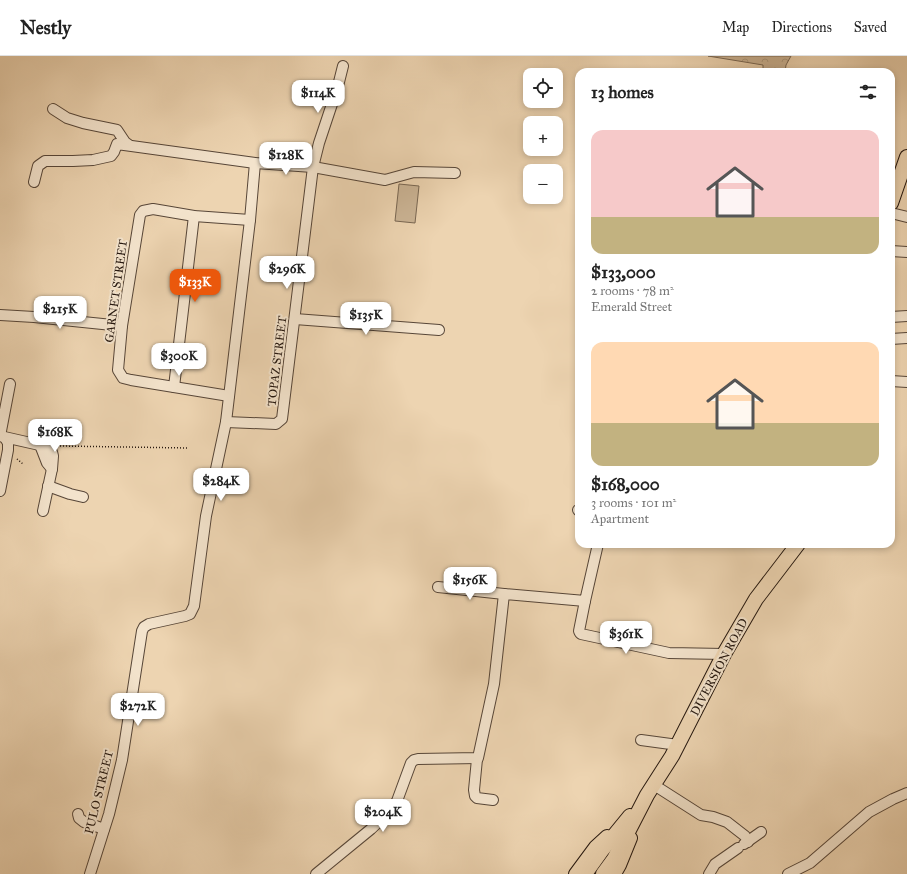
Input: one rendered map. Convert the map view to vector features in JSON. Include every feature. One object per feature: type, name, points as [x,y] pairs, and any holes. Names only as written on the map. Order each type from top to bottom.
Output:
[{"type":"highway","points":[[895,192],[907,157]]},
{"type":"highway","name":"DIVERSION ROAD","points":[[650,790],[678,744],[724,654],[756,599],[795,548]]},
{"type":"highway","points":[[585,874],[650,790]]},
{"type":"highway","points":[[603,874],[614,859],[650,790]]},
{"type":"main road","name":"DIVERSION ROAD","points":[[575,874],[596,847],[650,790]]},
{"type":"main road","name":"DIVERSION ROAD","points":[[615,874],[620,866],[650,790]]},
{"type":"street","name":"TOPAZ STREET","points":[[226,422],[276,424],[282,420],[313,167],[319,144],[330,114],[343,66]]},
{"type":"street","points":[[53,109],[73,120],[117,130],[125,142],[129,145]]},
{"type":"street","points":[[34,182],[38,166],[45,161],[73,162],[111,156],[117,144],[255,163],[313,167],[385,180],[414,172],[455,173]]},
{"type":"street","name":"PULO STREET","points":[[90,874],[104,829],[122,760],[142,631],[144,627],[149,624],[190,614],[194,606],[206,516],[226,422],[250,220],[255,163]]},
{"type":"street","name":"GARNET STREET","points":[[174,387],[127,379],[120,375],[118,370],[122,326],[140,215],[143,211],[152,209],[194,216]]},
{"type":"street","points":[[895,214],[907,217]]},
{"type":"street","points":[[229,396],[174,387],[194,216],[250,220]]},
{"type":"street","points":[[895,251],[907,252]]},
{"type":"street","points":[[0,315],[122,326]]},
{"type":"street","points":[[895,317],[907,316]]},
{"type":"street","points":[[295,319],[438,330]]},
{"type":"street","points":[[895,339],[907,338]]},
{"type":"street","points":[[895,381],[907,382]]},
{"type":"street","points":[[2,437],[10,384]]},
{"type":"street","points":[[2,437],[42,445],[47,463],[52,469],[43,511]]},
{"type":"street","points":[[0,491],[8,450],[8,443],[2,437]]},
{"type":"street","points":[[48,486],[83,497]]},
{"type":"street","points":[[597,548],[579,631],[581,634],[668,653],[724,654]]},
{"type":"street","points":[[438,587],[585,601]]},
{"type":"street","points":[[493,800],[477,798],[474,793],[477,759],[479,756],[494,684],[504,594]]},
{"type":"street","points":[[641,740],[678,744]]},
{"type":"street","points":[[316,874],[371,829],[390,811],[397,801],[411,763],[414,760],[477,759]]},
{"type":"street","points":[[650,790],[701,815],[727,822],[745,836],[743,845]]},
{"type":"street","points":[[788,874],[803,868],[810,863],[869,812],[893,798],[907,793]]},
{"type":"street","points":[[78,814],[78,818],[84,822],[104,829]]},
{"type":"street","points":[[709,874],[715,864],[761,832]]},
{"type":"path","points":[[42,445],[189,448]]},
{"type":"green space","points":[[708,56],[791,56],[786,68],[763,68],[763,65]]},
{"type":"green space","points":[[399,184],[419,186],[415,223],[395,221]]}]
